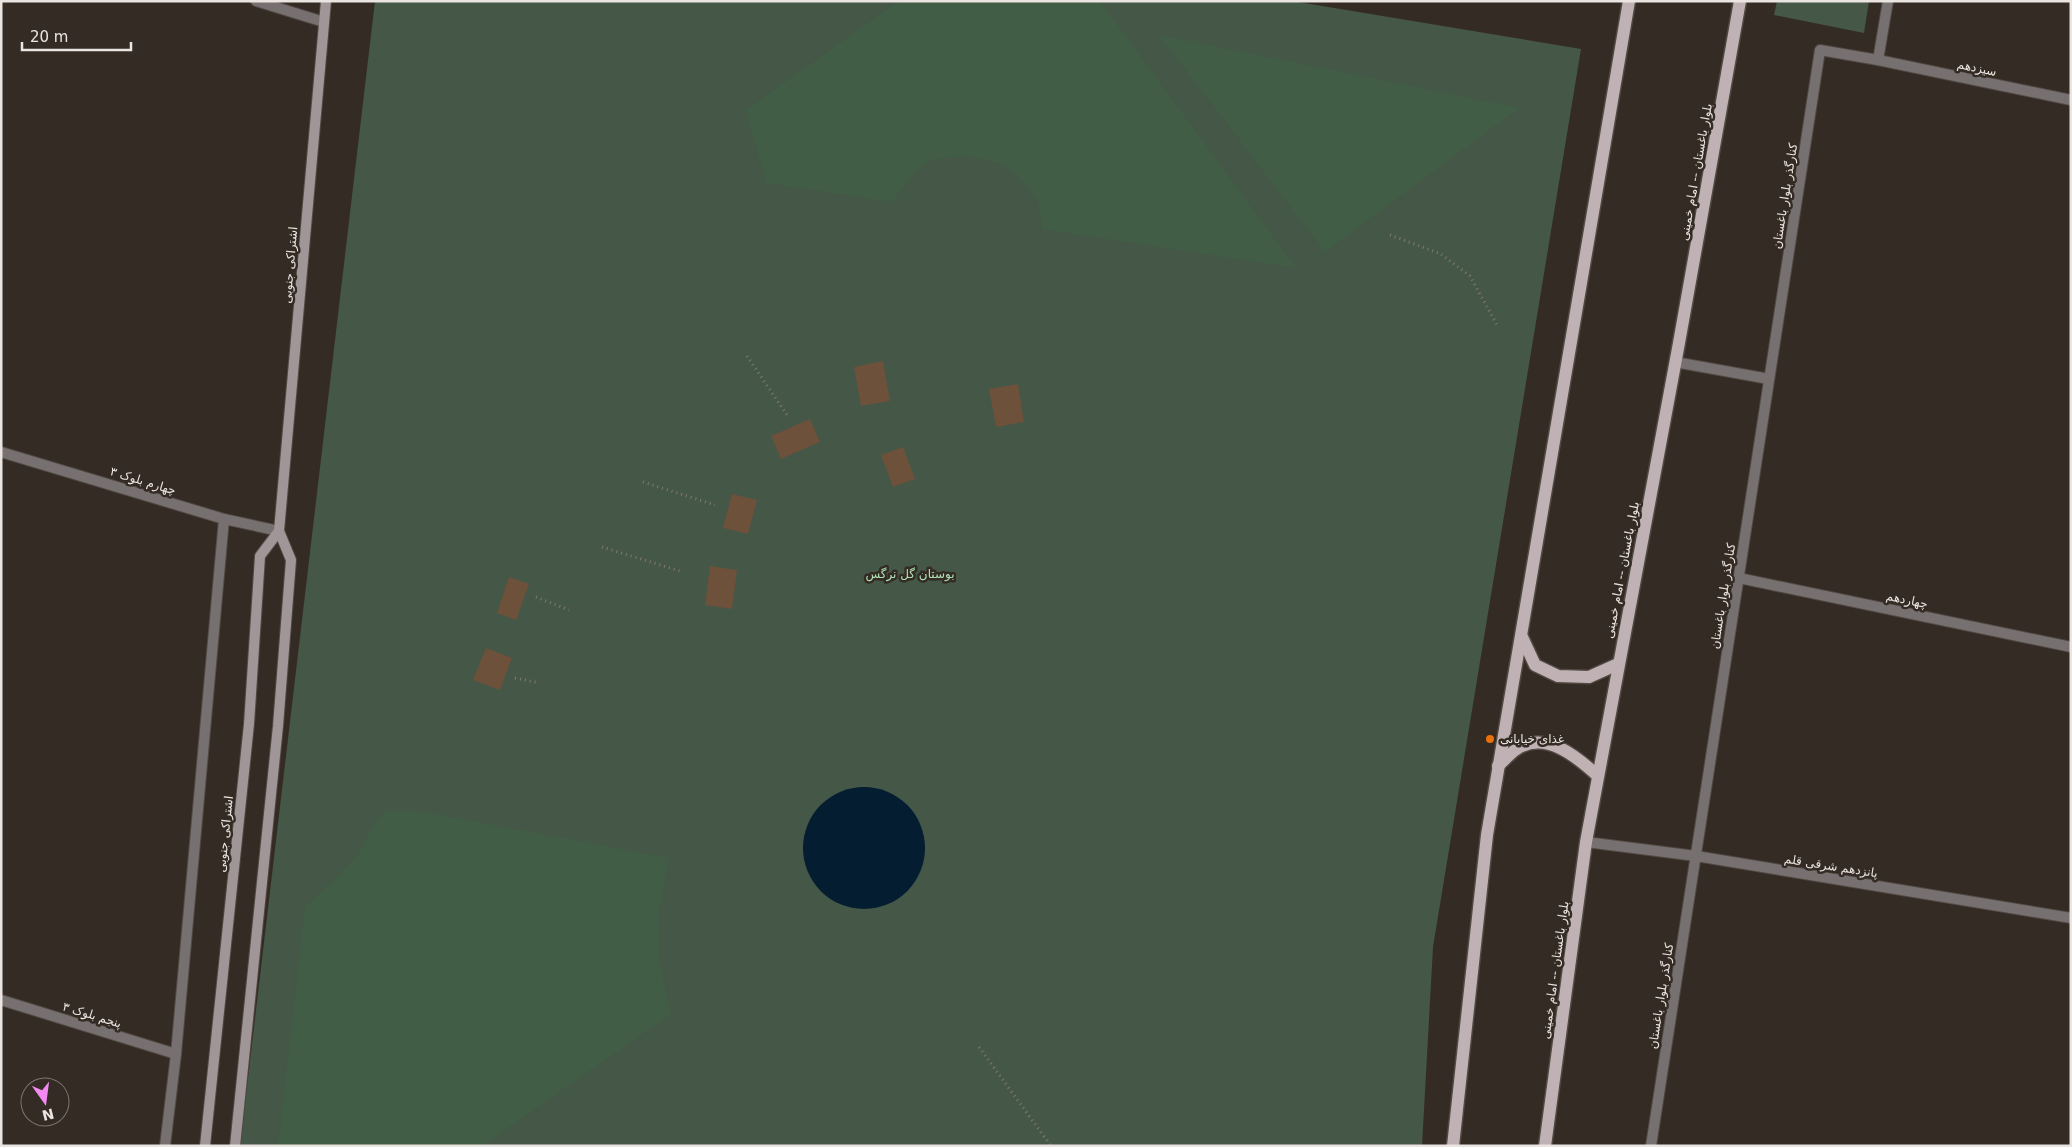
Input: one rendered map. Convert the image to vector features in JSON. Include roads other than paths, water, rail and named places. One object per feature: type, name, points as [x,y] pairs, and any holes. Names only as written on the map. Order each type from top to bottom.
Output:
[{"type":"main road","name":"اشتراکی جنوبی","points":[[205,1146],[249,724],[260,556],[278,530],[326,1]]},
{"type":"main road","points":[[1453,1146],[1487,835],[1629,1]]},
{"type":"main road","name":"بلوار باغستان -- امام خمینی","points":[[1545,1146],[1586,842],[1740,1]]},
{"type":"main road","points":[[234,1146],[278,726],[292,560],[278,530]]},
{"type":"main road","points":[[1522,637],[1535,665],[1558,676],[1589,677],[1618,664]]},
{"type":"main road","points":[[1498,766],[1516,750],[1534,743],[1558,746],[1579,759],[1598,776]]},
{"type":"street","points":[[256,1],[324,22]]},
{"type":"street","points":[[1878,60],[1888,1]]},
{"type":"street","name":"سیزدهم","points":[[1820,50],[1878,60],[2071,100]]},
{"type":"street","name":"کنارگذر بلوار باغستان","points":[[1651,1146],[1820,50]]},
{"type":"street","points":[[1675,362],[1769,378]]},
{"type":"street","name":"چهارم بلوک ۳","points":[[1,452],[224,519],[278,530]]},
{"type":"street","points":[[164,1146],[176,1054],[224,519]]},
{"type":"street","name":"چهاردهم","points":[[1739,578],[2071,646]]},
{"type":"street","name":"پانزدهم شرقی قلم","points":[[1586,842],[1696,856],[2071,918]]},
{"type":"street","name":"پنجم بلوک ۳","points":[[1,1000],[176,1054]]},
{"type":"water","points":[[864,787],[887,791],[907,805],[921,825],[925,848],[921,871],[907,891],[887,905],[864,909],[841,905],[821,891],[807,871],[803,848],[807,825],[821,805],[841,791]]},
{"type":"place","name":"غذای خیابانی","points":[[1490,739]]},
{"type":"park label","name":"بوستان گل نرگس","points":[[910,574]]}]
